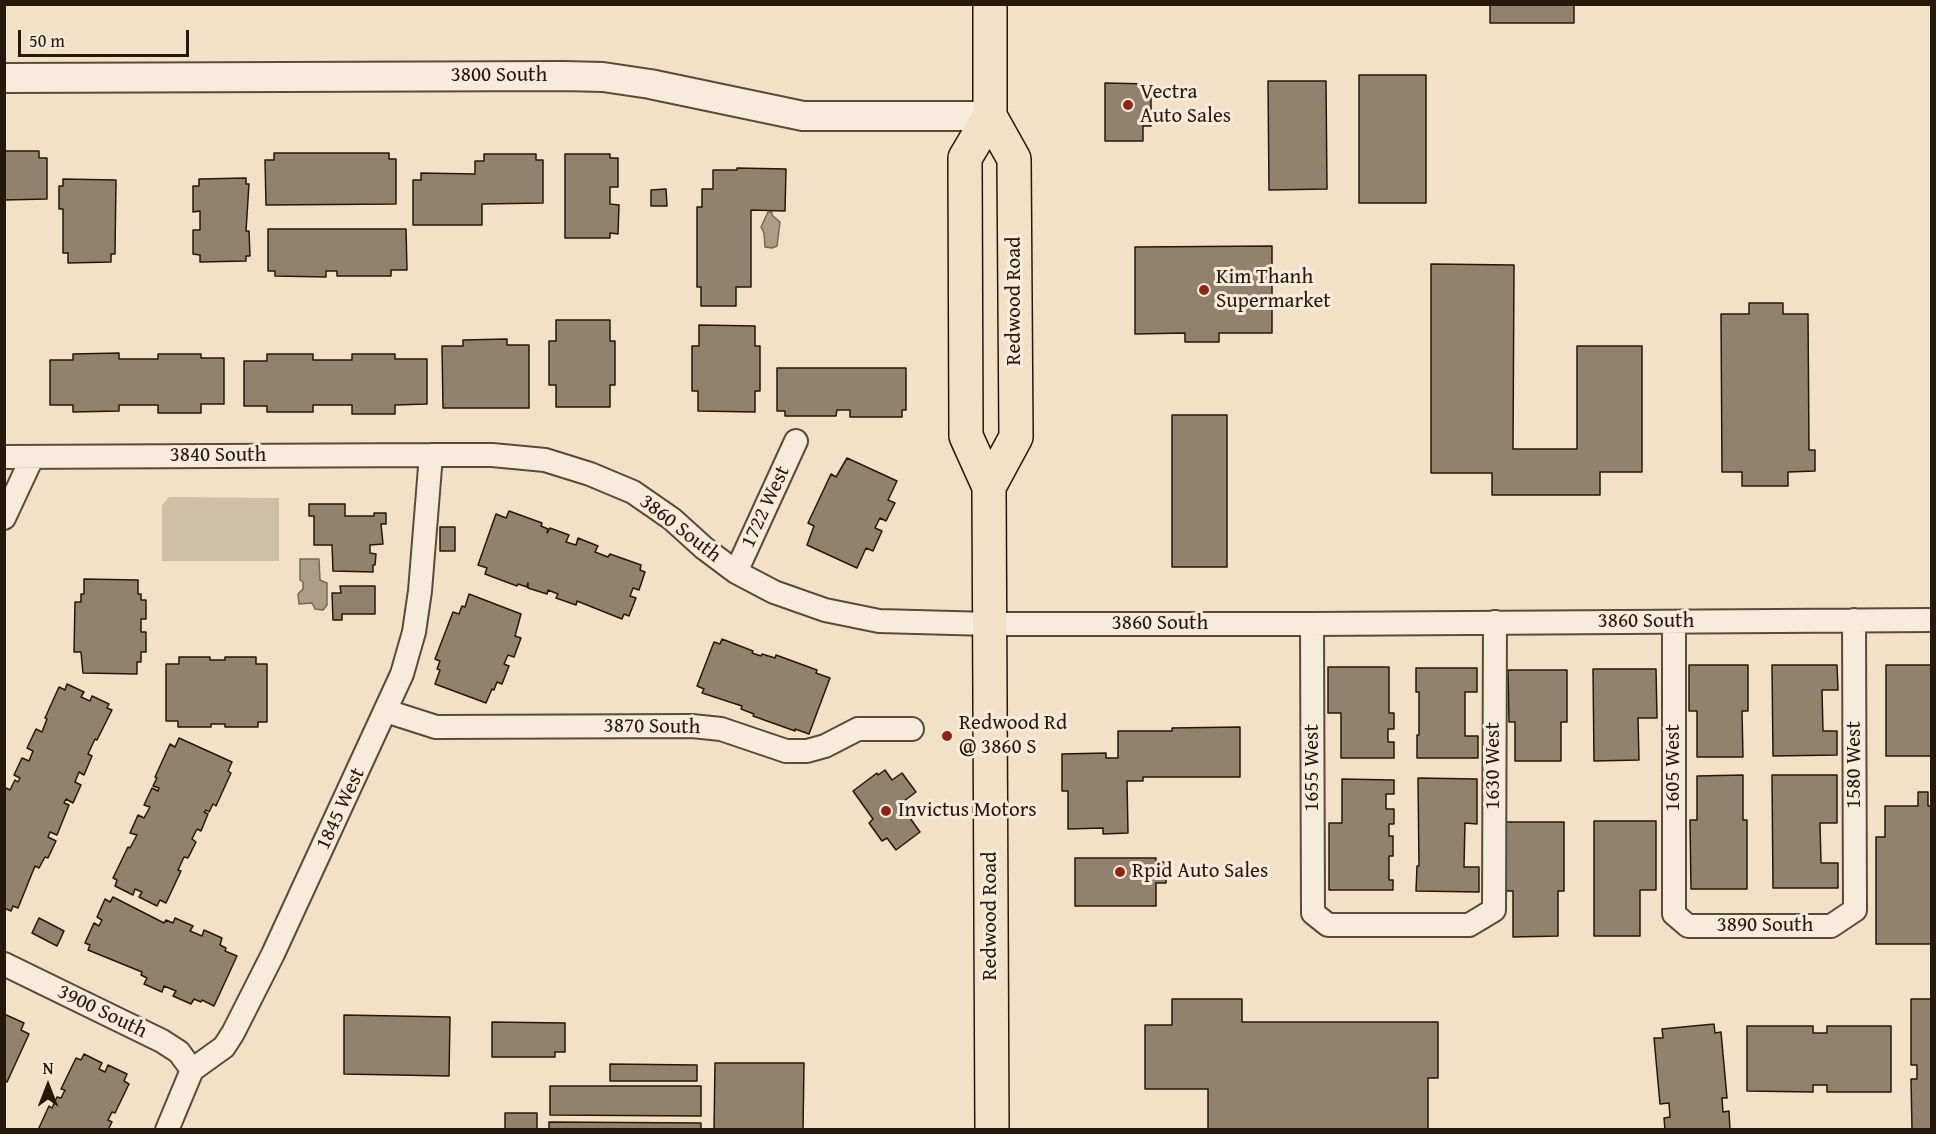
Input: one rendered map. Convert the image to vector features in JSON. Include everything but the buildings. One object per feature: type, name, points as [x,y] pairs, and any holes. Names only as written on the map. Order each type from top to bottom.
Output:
[{"type":"main road","name":"Redwood Road","points":[[989,487],[1016,438],[1014,159],[990,116],[990,4]]},
{"type":"main road","name":"Redwood Road","points":[[990,116],[965,158],[966,436],[989,487],[992,1130]]},
{"type":"street","name":"3800 South","points":[[4,78],[563,76],[650,84],[803,116],[990,116]]},
{"type":"street","name":"1722 West","points":[[736,572],[796,441]]},
{"type":"street","name":"3860 South","points":[[431,455],[492,455],[545,460],[590,474],[633,492],[672,519],[704,548],[736,572],[774,592],[825,610],[879,621],[990,624],[1312,624],[1932,620]]},
{"type":"street","name":"3840 South","points":[[4,457],[431,455]]},
{"type":"street","name":"1845 West","points":[[192,1070],[224,1047],[233,1033],[273,954],[402,674],[414,632],[420,591],[431,455]]},
{"type":"street","points":[[4,518],[32,458]]},
{"type":"street","name":"1580 West","points":[[1854,620],[1855,910]]},
{"type":"street","name":"1605 West","points":[[1674,621],[1674,914]]},
{"type":"street","name":"1630 West","points":[[1313,913],[1328,925],[1469,925],[1494,909],[1495,622]]},
{"type":"street","name":"1655 West","points":[[1312,624],[1313,913]]},
{"type":"street","name":"3870 South","points":[[386,711],[436,727],[693,726],[722,729],[786,751],[807,751],[825,746],[858,729],[912,729]]},
{"type":"street","name":"3890 South","points":[[1674,914],[1688,926],[1831,926],[1855,910]]},
{"type":"street","name":"3900 South","points":[[4,964],[162,1041],[179,1052],[192,1070]]},
{"type":"street","points":[[167,1130],[192,1070]]},
{"type":"shaded area","points":[[768,212],[772,212],[772,215],[780,222],[777,246],[772,248],[765,247],[761,227]]},
{"type":"shaded area","points":[[169,497],[279,498],[279,561],[162,561],[162,505]]},
{"type":"shaded area","points":[[300,559],[319,559],[320,580],[327,583],[327,605],[323,610],[315,609],[312,603],[299,604],[298,594],[303,589],[303,582],[300,580]]},
{"type":"place","name":"Vectra Auto Sales","points":[[1128,105]]},
{"type":"place","name":"Kim Thanh Supermarket","points":[[1204,290]]},
{"type":"place","name":"Redwood Rd @ 3860 S","points":[[947,736]]},
{"type":"place","name":"Invictus Motors","points":[[886,811]]},
{"type":"place","name":"Rpid Auto Sales","points":[[1120,872]]}]
